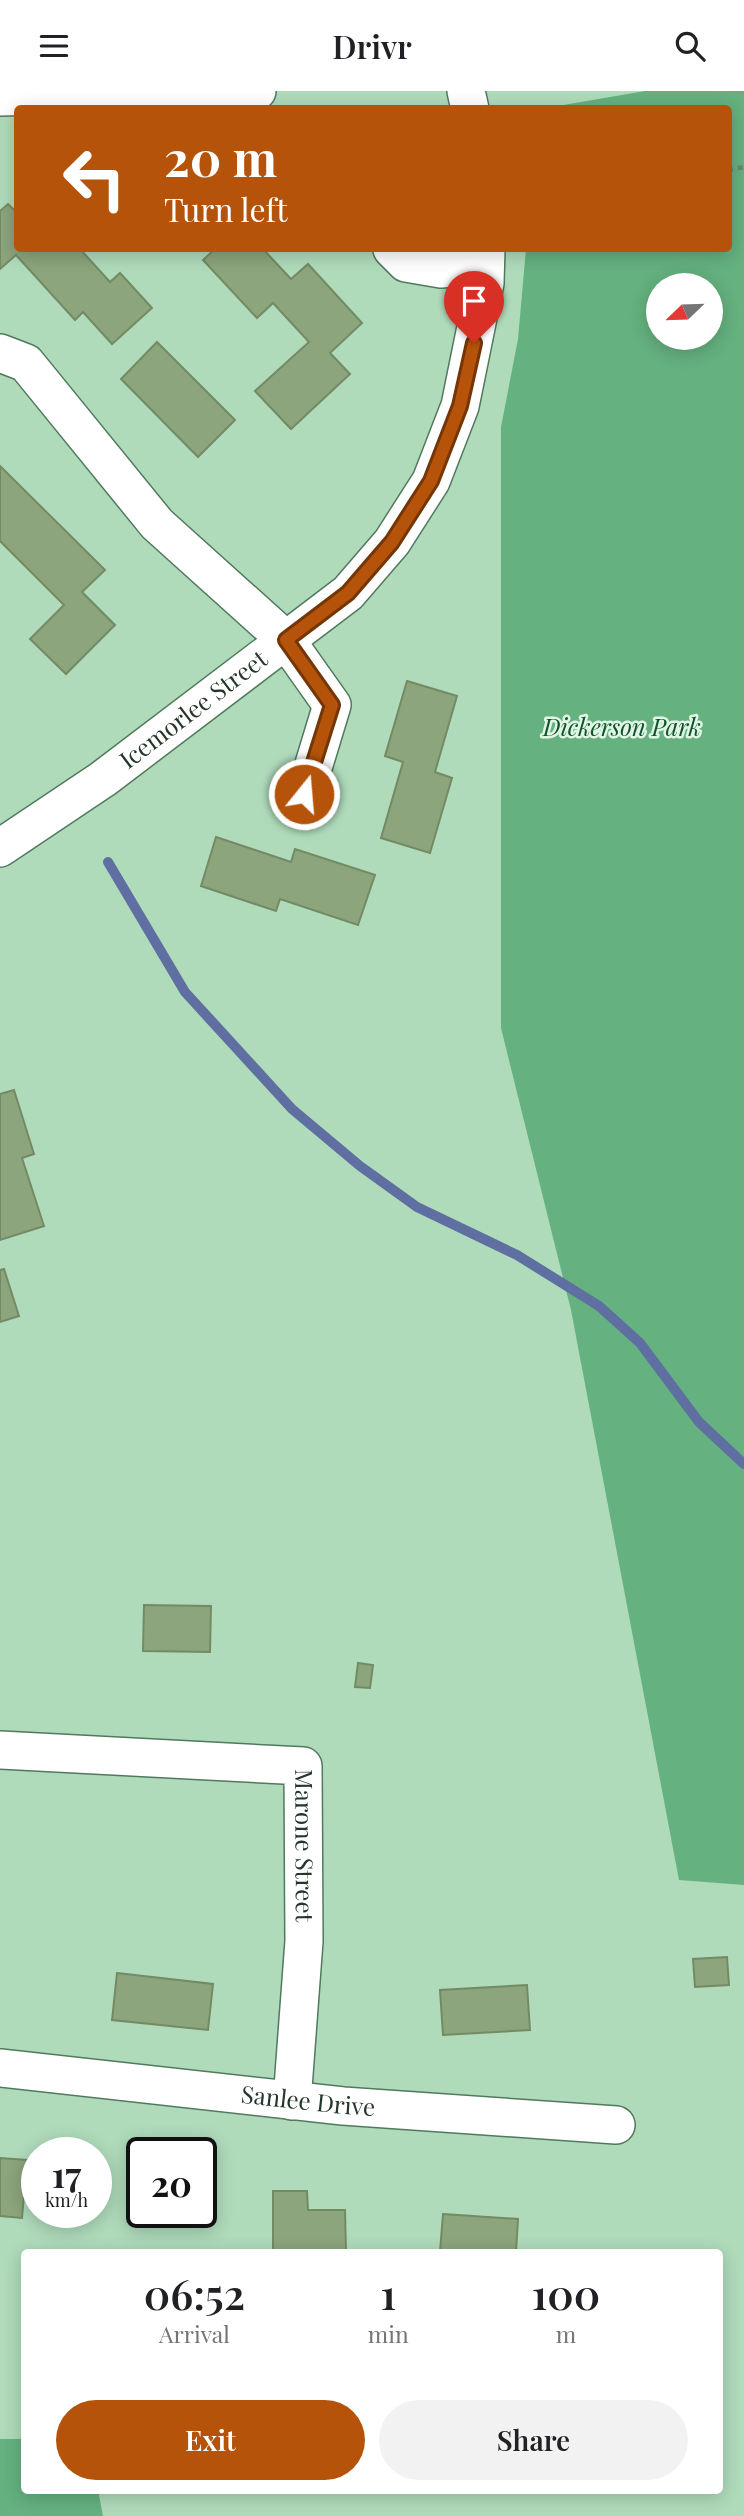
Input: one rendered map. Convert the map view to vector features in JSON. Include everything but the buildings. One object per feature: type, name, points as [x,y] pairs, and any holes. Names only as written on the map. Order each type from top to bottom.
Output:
[{"type":"street","points":[[0,97],[257,91]]},
{"type":"street","points":[[396,252],[406,263],[441,269],[486,257]]},
{"type":"street","name":"Icemorlee Street","points":[[0,848],[103,779],[348,593],[392,542],[431,481],[460,406],[485,283],[486,257]]},
{"type":"street","points":[[0,353],[26,363],[157,524],[286,640],[332,705],[304,794]]},
{"type":"street","name":"Marone Street","points":[[0,1750],[303,1766],[304,1941],[292,2101]]},
{"type":"street","name":"Sanlee Drive","points":[[0,2069],[292,2101],[616,2125]]},
{"type":"green space","name":"Dickerson Park","points":[[645,91],[744,91],[744,1885],[679,1880],[571,1310],[501,1028],[501,427],[518,339],[526,252],[732,252],[732,105],[563,105]]},
{"type":"green space","points":[[0,2439],[21,2439],[21,2494],[99,2494],[103,2516],[0,2516]]},
{"type":"waterway","points":[[108,862],[185,992],[292,1109],[360,1166],[417,1207],[517,1255],[599,1306],[640,1343],[699,1422],[744,1464]]},
{"type":"route","points":[[304,794],[332,705],[286,640],[348,593],[392,542],[431,481],[460,406],[474,343]]}]
